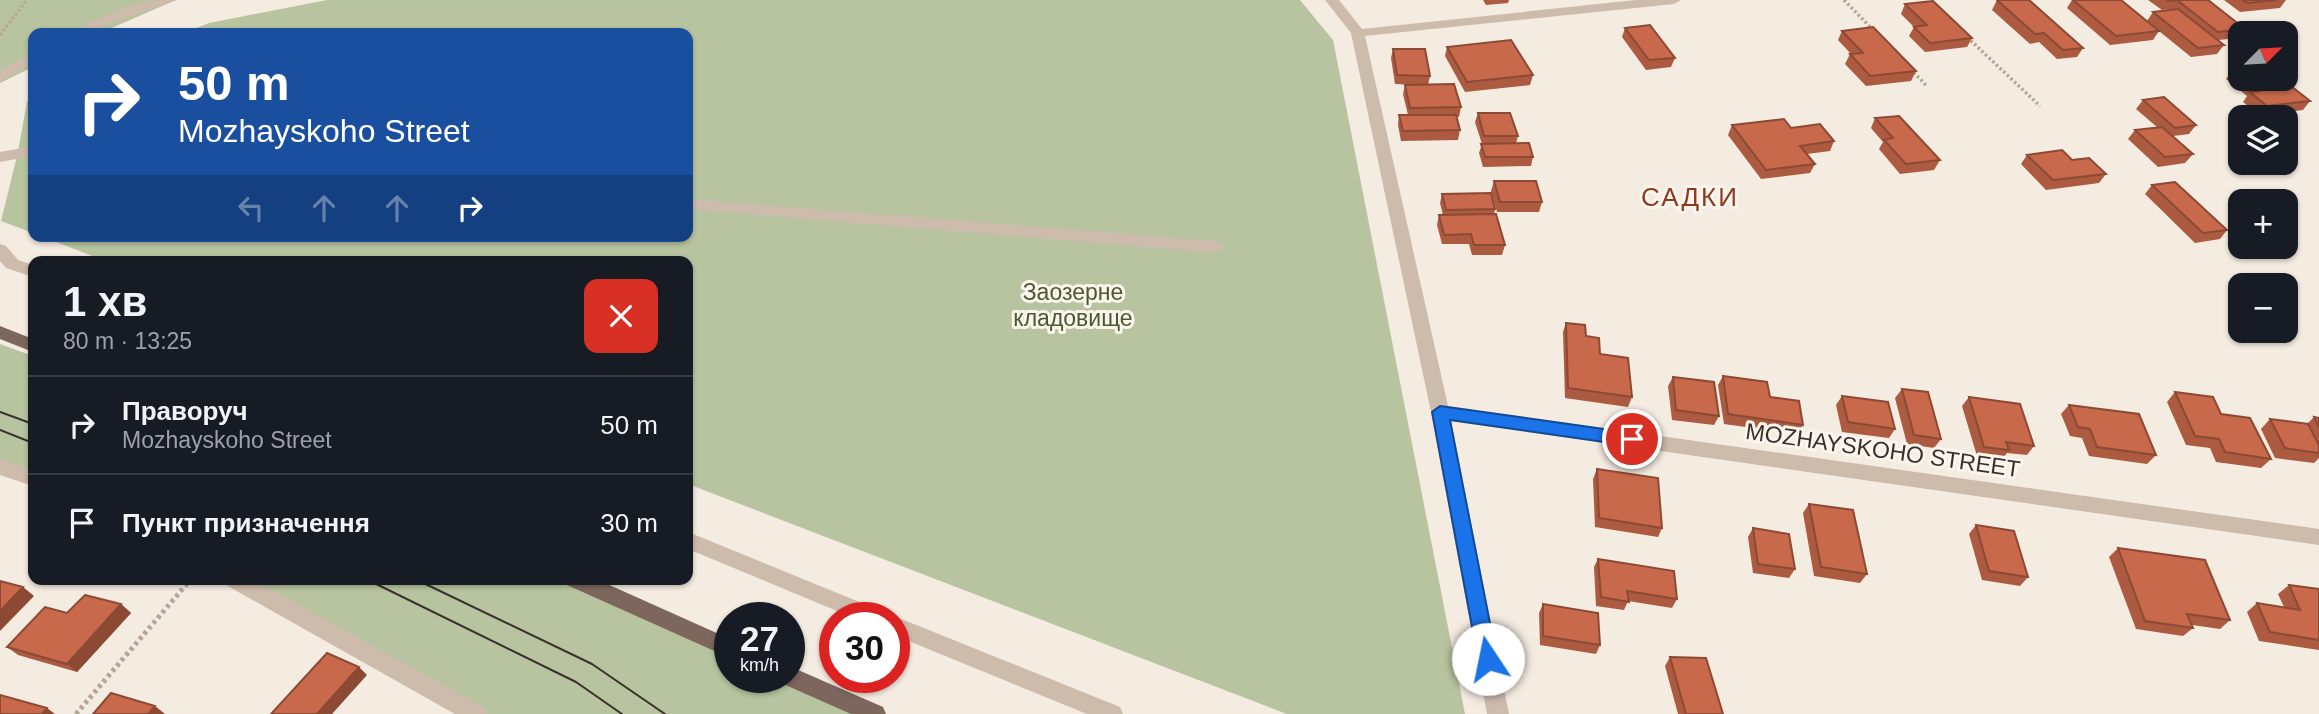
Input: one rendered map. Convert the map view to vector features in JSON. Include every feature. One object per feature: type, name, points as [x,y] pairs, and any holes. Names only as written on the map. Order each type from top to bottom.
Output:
[{"type":"main road","points":[[0,332],[28,344]]},
{"type":"main road","points":[[587,585],[714,642]]},
{"type":"main road","points":[[805,685],[851,709],[875,714]]},
{"type":"street","points":[[86,28],[128,11],[170,0]]},
{"type":"street","points":[[1332,0],[1358,33],[1440,412],[1498,714]]},
{"type":"street","points":[[1358,33],[1674,0]]},
{"type":"street","points":[[0,77],[28,60]]},
{"type":"street","points":[[0,157],[28,152]]},
{"type":"street","points":[[693,204],[1216,247]]},
{"type":"street","points":[[0,250],[12,264],[28,269]]},
{"type":"street","name":"MOZHAYSKOHO STREET","points":[[1440,412],[2319,537]]},
{"type":"street","points":[[0,467],[28,476]]},
{"type":"street","points":[[693,542],[838,602]]},
{"type":"street","points":[[244,585],[476,714]]},
{"type":"street","points":[[910,632],[1112,714]]},
{"type":"path","points":[[0,35],[27,0]]},
{"type":"path","points":[[1844,0],[1881,38]]},
{"type":"path","points":[[1959,29],[2040,106]]},
{"type":"path","points":[[1908,66],[1926,85]]},
{"type":"path","points":[[76,714],[186,585]]},
{"type":"green space","points":[[0,0],[176,0],[112,28],[28,28],[28,69],[0,83]]},
{"type":"green space","name":"Заозерне кладовище","points":[[327,0],[1300,0],[1333,40],[1465,714],[1287,714],[693,486],[693,256],[92,256],[56,242],[693,242],[693,28],[196,28],[209,23]]},
{"type":"green space","points":[[28,101],[28,231],[1,221]]},
{"type":"green space","points":[[0,344],[28,354],[28,476],[0,467]]},
{"type":"green space","points":[[244,585],[584,585],[714,643],[714,693],[805,693],[805,684],[819,690],[819,693],[825,693],[873,714],[476,714]]},
{"type":"building","points":[[1997,0],[2029,0],[2083,48],[2063,50],[2044,33],[2035,34]]},
{"type":"building","points":[[2073,0],[2121,0],[2159,31],[2116,36]]},
{"type":"building","points":[[2177,0],[2208,0],[2235,21],[2228,21],[2228,31],[2218,32]]},
{"type":"building","points":[[2243,0],[2277,0],[2247,3]]},
{"type":"building","points":[[1933,1],[1972,38],[1930,43],[1914,27],[1927,25],[1905,4]]},
{"type":"building","points":[[2178,9],[2224,45],[2198,48],[2153,12]]},
{"type":"building","points":[[1650,25],[1675,58],[1649,60],[1625,28]]},
{"type":"building","points":[[1873,27],[1916,71],[1870,76],[1850,54],[1863,53],[1842,31]]},
{"type":"building","points":[[1511,40],[1533,75],[1467,82],[1447,47]]},
{"type":"building","points":[[1393,49],[1425,49],[1430,76],[1397,75]]},
{"type":"building","points":[[1454,84],[1461,107],[1410,108],[1405,85]]},
{"type":"building","points":[[2297,91],[2310,101],[2266,105],[2250,92]]},
{"type":"building","points":[[2164,97],[2196,125],[2175,128],[2143,100]]},
{"type":"building","points":[[1478,113],[1510,113],[1518,136],[1484,136]]},
{"type":"building","points":[[1399,115],[1456,115],[1460,130],[1403,131]]},
{"type":"building","points":[[1899,116],[1940,160],[1906,164],[1884,140],[1893,138],[1875,118]]},
{"type":"building","points":[[1784,119],[1791,128],[1820,124],[1834,141],[1800,146],[1815,164],[1766,170],[1732,125]]},
{"type":"building","points":[[2162,127],[2193,154],[2165,157],[2135,130]]},
{"type":"building","points":[[1529,143],[1533,157],[1485,157],[1481,144]]},
{"type":"building","points":[[2062,150],[2072,160],[2089,158],[2106,174],[2053,180],[2027,155]]},
{"type":"building","points":[[1494,181],[1536,181],[1542,202],[1500,202]]},
{"type":"building","points":[[2175,182],[2227,230],[2203,233],[2152,185]]},
{"type":"building","points":[[1491,193],[1495,209],[1446,210],[1442,194]]},
{"type":"building","points":[[1496,214],[1505,245],[1474,245],[1471,234],[1444,235],[1439,215]]},
{"type":"building","points":[[1566,323],[1585,325],[1586,336],[1599,338],[1600,354],[1628,358],[1632,397],[1568,388]]},
{"type":"building","points":[[1723,376],[1767,382],[1770,397],[1799,401],[1803,425],[1728,414]]},
{"type":"building","points":[[1673,377],[1714,382],[1719,416],[1676,410]]},
{"type":"building","points":[[1902,389],[1928,392],[1941,439],[1914,435]]},
{"type":"building","points":[[2175,392],[2213,397],[2221,414],[2250,418],[2271,459],[2225,452],[2219,439],[2195,436]]},
{"type":"building","points":[[1842,396],[1888,402],[1895,429],[1848,422]]},
{"type":"building","points":[[1969,397],[2020,404],[2034,446],[2006,442],[2009,450],[1984,447]]},
{"type":"building","points":[[2069,405],[2139,414],[2156,455],[2097,447],[2090,429],[2078,427]]},
{"type":"building","points":[[2270,419],[2308,424],[2319,445],[2319,453],[2285,448]]},
{"type":"building","points":[[1597,469],[1658,478],[1662,528],[1599,518]]},
{"type":"building","points":[[1809,504],[1853,510],[1867,574],[1821,567]]},
{"type":"building","points":[[1976,525],[2014,531],[2028,577],[1989,571]]},
{"type":"building","points":[[1753,528],[1789,534],[1795,569],[1758,564]]},
{"type":"building","points":[[2118,548],[2205,560],[2230,620],[2187,614],[2193,628],[2145,621]]},
{"type":"building","points":[[1598,559],[1674,571],[1677,599],[1627,591],[1629,602],[1601,597]]},
{"type":"building","points":[[0,581],[23,587],[0,611]]},
{"type":"building","points":[[2289,585],[2319,589],[2319,640],[2270,632],[2257,603],[2300,610]]},
{"type":"building","points":[[85,595],[121,604],[67,664],[7,647],[45,607],[67,613]]},
{"type":"building","points":[[1543,604],[1598,613],[1600,645],[1543,636]]},
{"type":"building","points":[[327,653],[359,667],[317,714],[271,714]]},
{"type":"building","points":[[1670,657],[1706,658],[1723,714],[1686,714]]},
{"type":"building","points":[[111,693],[155,706],[148,714],[93,714]]},
{"type":"building","points":[[0,695],[47,708],[42,714],[0,714]]},
{"type":"tram line","points":[[0,412],[28,422]]},
{"type":"tram line","points":[[0,430],[28,441]]},
{"type":"tram line","points":[[378,585],[576,682],[622,714]]},
{"type":"tram line","points":[[427,585],[592,664],[665,714]]},
{"type":"district","name":"САДКИ","points":[[1690,197]]},
{"type":"route","points":[[1488,659],[1440,412],[1632,439]]}]
